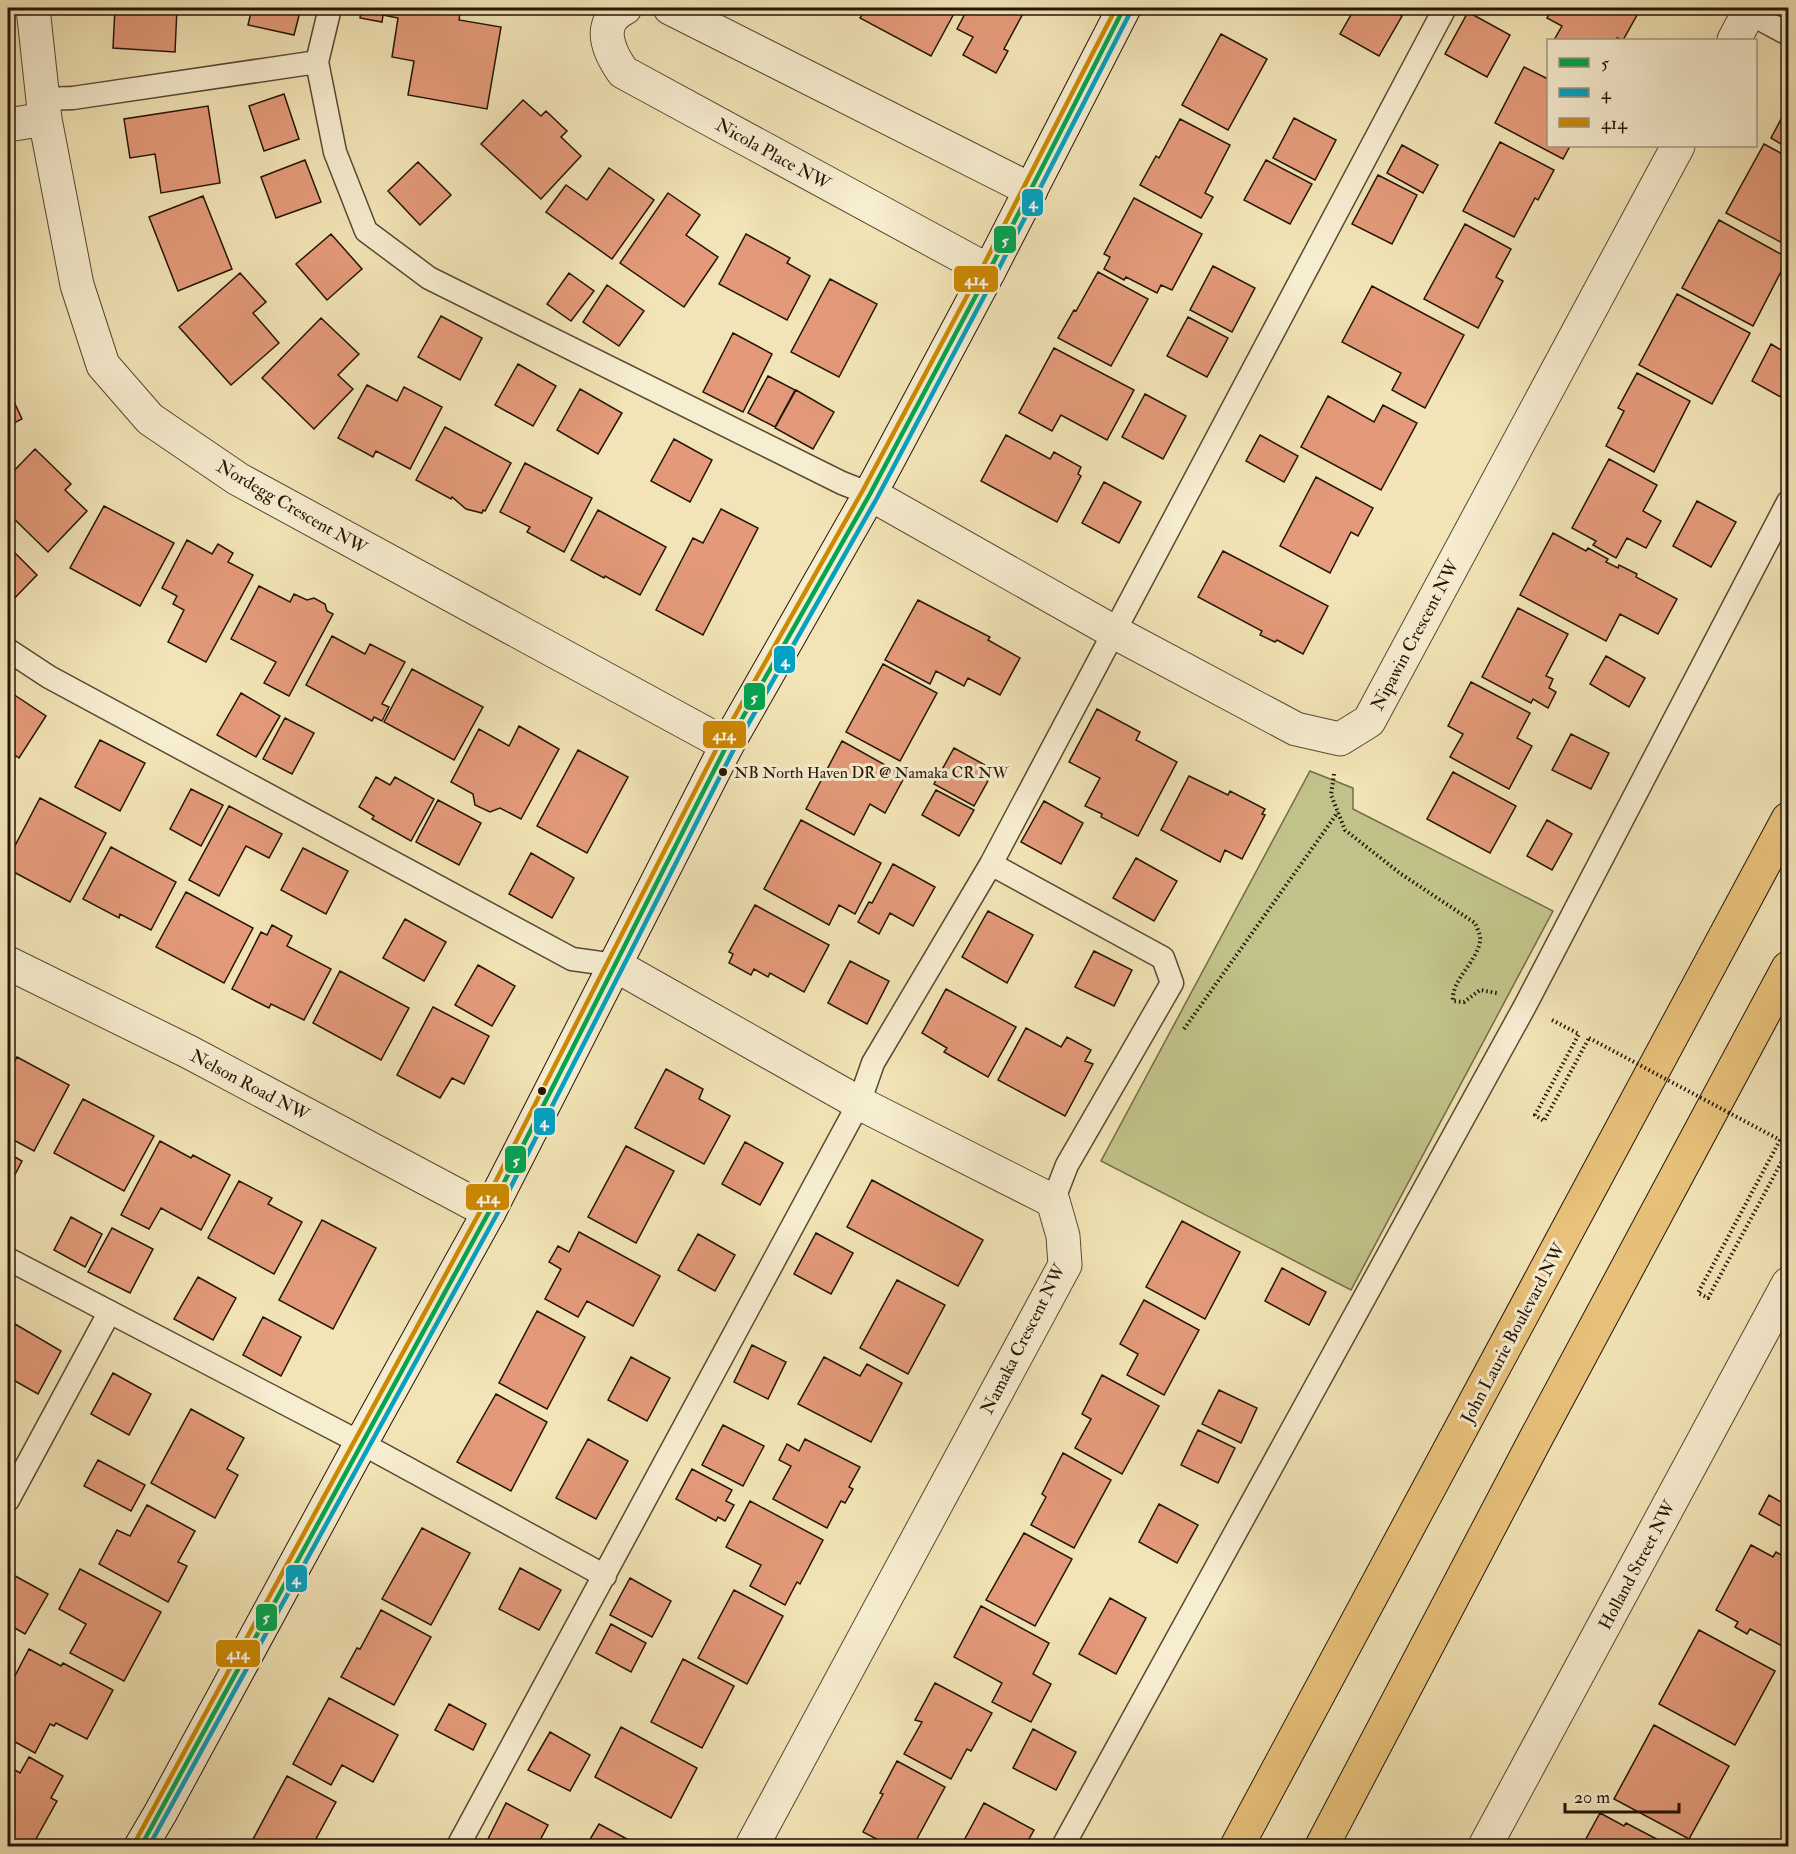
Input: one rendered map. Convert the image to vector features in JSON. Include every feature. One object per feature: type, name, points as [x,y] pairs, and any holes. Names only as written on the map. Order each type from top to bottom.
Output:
[{"type":"main road","name":"John Laurie Boulevard NW","points":[[1237,1846],[1788,819]]},
{"type":"main road","points":[[1322,1846],[1535,1440],[1788,968]]},
{"type":"street","name":"Nordegg Crescent NW","points":[[33,8],[44,109],[77,285],[103,365],[150,418],[238,479],[727,745]]},
{"type":"street","name":"Nicola Place NW","points":[[625,8],[617,11],[607,30],[610,53],[623,72],[989,271]]},
{"type":"street","points":[[670,8],[1030,190]]},
{"type":"street","points":[[141,1846],[489,1212],[727,745],[870,494],[989,271],[1124,8]]},
{"type":"street","points":[[8,125],[44,109]]},
{"type":"street","name":"Nipawin Crescent NW","points":[[1340,740],[1370,720],[1677,147]]},
{"type":"street","points":[[870,494],[1114,632],[1296,729],[1340,740]]},
{"type":"street","name":"Nelson Road NW","points":[[8,963],[189,1052],[489,1212]]},
{"type":"street","points":[[615,965],[859,1103],[1053,1201]]},
{"type":"street","name":"Namaka Crescent NW","points":[[752,1846],[1065,1265],[1063,1236],[1053,1201]]},
{"type":"street","name":"Holland Street NW","points":[[1485,1846],[1788,1284]]},
{"type":"lane","points":[[330,8],[317,62],[335,152],[366,231],[429,278],[842,483],[870,494]]},
{"type":"lane","points":[[458,1846],[859,1103],[873,1063],[991,864],[1445,8]]},
{"type":"lane","points":[[1745,20],[1788,34]]},
{"type":"lane","points":[[44,109],[72,98],[317,62]]},
{"type":"lane","points":[[1063,1846],[1525,1006],[1788,502]]},
{"type":"lane","points":[[8,650],[49,677],[572,959],[615,965]]},
{"type":"lane","points":[[991,864],[1163,958],[1172,983],[1068,1165],[1053,1201]]},
{"type":"lane","points":[[8,1258],[109,1313],[361,1443],[605,1576]]},
{"type":"lane","points":[[8,1500],[109,1313]]},
{"type":"path","points":[[1340,740],[1331,795],[1345,830],[1401,874],[1476,923],[1480,939],[1453,993],[1453,1001],[1464,1002],[1480,990],[1495,993],[1578,1034],[1535,1115],[1544,1121],[1589,1038],[1780,1140],[1698,1293],[1708,1298],[1788,1150]]},
{"type":"path","points":[[1183,1031],[1338,811]]},
{"type":"green space","points":[[1310,771],[1353,788],[1353,809],[1553,911],[1351,1290],[1101,1161]]},
{"type":"building","points":[[115,8],[177,8],[175,52],[113,48]]},
{"type":"building","points":[[252,8],[301,8],[294,35],[248,25]]},
{"type":"building","points":[[357,8],[426,8],[460,13],[459,20],[501,27],[487,109],[408,95],[414,61],[392,57],[398,18],[383,15],[382,22],[360,18],[361,12],[356,11]]},
{"type":"building","points":[[866,8],[957,8],[931,56],[860,18]]},
{"type":"building","points":[[968,8],[1026,8],[1004,49],[1008,51],[996,73],[963,55],[973,37],[957,29]]},
{"type":"building","points":[[1355,8],[1387,8],[1402,16],[1379,56],[1340,34]]},
{"type":"building","points":[[1552,8],[1641,8],[1624,39],[1555,39],[1562,26],[1547,18]]},
{"type":"building","points":[[1468,12],[1510,35],[1487,77],[1445,54]]},
{"type":"building","points":[[1221,34],[1267,59],[1228,130],[1182,105]]},
{"type":"building","points":[[1524,67],[1547,78],[1547,147],[1569,147],[1563,159],[1495,123]]},
{"type":"building","points":[[284,94],[299,139],[264,151],[249,106]]},
{"type":"building","points":[[523,100],[541,116],[546,111],[567,131],[561,137],[581,156],[541,199],[481,144]]},
{"type":"building","points":[[208,106],[220,183],[161,193],[155,154],[130,158],[124,119]]},
{"type":"building","points":[[1788,106],[1788,148],[1771,138]]},
{"type":"building","points":[[1294,118],[1336,140],[1315,180],[1273,158]]},
{"type":"building","points":[[1180,119],[1230,145],[1205,193],[1213,197],[1201,218],[1140,185],[1156,156],[1159,158]]},
{"type":"building","points":[[1500,142],[1554,170],[1538,200],[1535,198],[1514,237],[1463,211]]},
{"type":"building","points":[[1764,144],[1788,157],[1788,246],[1726,213]]},
{"type":"building","points":[[1402,145],[1438,165],[1423,193],[1387,173]]},
{"type":"building","points":[[305,160],[321,202],[276,218],[261,177]]},
{"type":"building","points":[[1266,160],[1312,184],[1290,224],[1244,200]]},
{"type":"building","points":[[418,162],[451,195],[420,225],[388,191]]},
{"type":"building","points":[[609,168],[654,200],[612,259],[546,212],[566,185],[587,200]]},
{"type":"building","points":[[1378,175],[1417,195],[1392,244],[1352,224]]},
{"type":"building","points":[[668,193],[700,215],[686,235],[718,257],[684,307],[620,263]]},
{"type":"building","points":[[203,196],[232,269],[178,291],[149,217]]},
{"type":"building","points":[[1134,198],[1202,234],[1172,290],[1161,285],[1157,293],[1104,269],[1110,257],[1104,254]]},
{"type":"building","points":[[1719,220],[1788,258],[1753,326],[1682,288]]},
{"type":"building","points":[[1465,224],[1511,249],[1496,277],[1503,281],[1478,328],[1424,299]]},
{"type":"building","points":[[331,234],[362,269],[327,300],[296,264]]},
{"type":"building","points":[[746,234],[790,258],[787,263],[810,276],[787,320],[719,284]]},
{"type":"building","points":[[1213,266],[1255,288],[1232,332],[1190,310]]},
{"type":"building","points":[[1098,272],[1148,299],[1111,366],[1058,338]]},
{"type":"building","points":[[240,273],[266,302],[253,313],[279,343],[231,385],[179,327]]},
{"type":"building","points":[[569,273],[594,291],[571,321],[547,304]]},
{"type":"building","points":[[830,279],[877,304],[839,377],[791,352]]},
{"type":"building","points":[[607,285],[644,311],[619,346],[583,322]]},
{"type":"building","points":[[1372,286],[1464,335],[1425,408],[1392,390],[1401,373],[1342,342]]},
{"type":"building","points":[[1677,294],[1750,333],[1712,404],[1639,365]]},
{"type":"building","points":[[441,316],[482,338],[460,380],[418,357]]},
{"type":"building","points":[[1188,317],[1228,338],[1207,377],[1167,356]]},
{"type":"building","points":[[321,318],[359,354],[338,375],[353,389],[314,429],[262,378]]},
{"type":"building","points":[[733,333],[772,354],[743,412],[703,392]]},
{"type":"building","points":[[1771,344],[1788,354],[1788,401],[1752,381]]},
{"type":"building","points":[[1054,348],[1134,390],[1107,440],[1061,415],[1052,431],[1019,413]]},
{"type":"building","points":[[518,364],[556,386],[533,426],[495,405]]},
{"type":"building","points":[[1637,373],[1690,401],[1654,472],[1606,446],[1624,411],[1618,408]]},
{"type":"building","points":[[768,376],[795,390],[775,427],[748,413]]},
{"type":"building","points":[[367,385],[397,401],[404,387],[442,407],[410,469],[376,451],[373,457],[338,438]]},
{"type":"building","points":[[8,389],[22,419],[8,426]]},
{"type":"building","points":[[580,389],[622,413],[598,454],[557,430]]},
{"type":"building","points":[[796,390],[834,412],[813,449],[775,428]]},
{"type":"building","points":[[1145,394],[1186,416],[1163,459],[1122,437]]},
{"type":"building","points":[[1328,396],[1374,422],[1383,405],[1417,423],[1381,490],[1301,447]]},
{"type":"building","points":[[445,427],[511,463],[482,513],[466,509],[452,497],[451,499],[416,480]]},
{"type":"building","points":[[1006,435],[1050,459],[1054,452],[1081,467],[1078,474],[1081,476],[1057,522],[981,481]]},
{"type":"building","points":[[1260,435],[1298,456],[1284,482],[1246,461]]},
{"type":"building","points":[[674,439],[712,460],[690,502],[651,481]]},
{"type":"building","points":[[35,449],[71,484],[65,490],[87,511],[48,552],[8,513],[8,477]]},
{"type":"building","points":[[1609,459],[1657,485],[1643,511],[1661,521],[1646,548],[1627,538],[1616,558],[1593,545],[1596,541],[1572,528]]},
{"type":"building","points":[[525,463],[592,498],[564,552],[527,532],[530,527],[500,512]]},
{"type":"building","points":[[1316,477],[1373,508],[1358,536],[1351,532],[1330,573],[1280,546]]},
{"type":"building","points":[[1104,482],[1141,502],[1119,543],[1082,523]]},
{"type":"building","points":[[1697,501],[1736,522],[1711,567],[1673,546]]},
{"type":"building","points":[[104,506],[174,543],[140,606],[70,568]]},
{"type":"building","points":[[721,509],[758,528],[703,635],[656,610],[693,538],[703,543]]},
{"type":"building","points":[[598,510],[666,547],[640,595],[571,560]]},
{"type":"building","points":[[1553,533],[1586,551],[1588,548],[1608,559],[1606,562],[1618,568],[1619,565],[1637,574],[1636,577],[1677,599],[1658,634],[1620,614],[1606,641],[1520,595]]},
{"type":"building","points":[[187,540],[212,554],[218,544],[233,553],[228,562],[253,575],[206,662],[168,642],[184,610],[173,604],[177,596],[162,588]]},
{"type":"building","points":[[8,546],[37,575],[8,605]]},
{"type":"building","points":[[1223,551],[1328,606],[1303,654],[1277,640],[1275,642],[1260,635],[1262,631],[1198,597]]},
{"type":"building","points":[[259,586],[290,602],[294,594],[307,600],[314,598],[325,604],[327,611],[333,614],[289,696],[264,683],[276,662],[231,639]]},
{"type":"building","points":[[918,600],[990,637],[988,640],[1020,658],[1000,695],[968,678],[964,686],[936,671],[930,684],[885,660]]},
{"type":"building","points":[[1518,608],[1568,634],[1546,676],[1553,679],[1549,688],[1556,692],[1548,708],[1533,699],[1531,703],[1482,677]]},
{"type":"building","points":[[332,636],[365,654],[370,644],[405,662],[382,704],[389,707],[382,721],[374,717],[372,721],[306,685]]},
{"type":"building","points":[[1606,656],[1645,678],[1629,707],[1590,684]]},
{"type":"building","points":[[883,664],[937,693],[900,761],[846,732]]},
{"type":"building","points":[[412,669],[483,707],[454,760],[384,722]]},
{"type":"building","points":[[1471,682],[1530,713],[1517,738],[1532,746],[1509,789],[1450,757],[1463,734],[1448,726]]},
{"type":"building","points":[[10,692],[46,716],[19,758],[8,750],[8,697]]},
{"type":"building","points":[[241,693],[280,716],[256,757],[217,735]]},
{"type":"building","points":[[1097,709],[1140,732],[1136,740],[1177,762],[1138,836],[1085,806],[1100,778],[1069,762]]},
{"type":"building","points":[[285,718],[314,733],[292,774],[263,759]]},
{"type":"building","points":[[519,726],[559,749],[521,819],[500,808],[490,812],[475,805],[473,794],[451,782],[479,729],[509,746]]},
{"type":"building","points":[[1571,734],[1609,753],[1591,789],[1552,770]]},
{"type":"building","points":[[100,740],[145,763],[120,811],[75,787]]},
{"type":"building","points":[[842,741],[905,776],[885,813],[870,804],[854,835],[806,809]]},
{"type":"building","points":[[954,748],[994,770],[974,806],[934,784]]},
{"type":"building","points":[[578,750],[628,777],[587,853],[537,826]]},
{"type":"building","points":[[1453,772],[1516,806],[1490,853],[1427,819]]},
{"type":"building","points":[[1189,776],[1228,795],[1230,791],[1265,809],[1262,814],[1265,815],[1242,859],[1225,850],[1220,862],[1161,830]]},
{"type":"building","points":[[376,777],[390,785],[395,777],[434,799],[411,841],[372,819],[374,816],[359,807]]},
{"type":"building","points":[[191,789],[223,805],[201,846],[170,829]]},
{"type":"building","points":[[936,790],[974,810],[959,836],[922,815]]},
{"type":"building","points":[[40,798],[106,833],[70,902],[8,869],[8,859]]},
{"type":"building","points":[[438,800],[481,823],[459,865],[416,842]]},
{"type":"building","points":[[1044,801],[1083,823],[1061,864],[1021,842]]},
{"type":"building","points":[[229,806],[282,834],[269,858],[246,846],[219,896],[189,880]]},
{"type":"building","points":[[801,820],[881,863],[855,914],[839,905],[829,925],[764,889]]},
{"type":"building","points":[[1547,820],[1572,834],[1552,870],[1527,856]]},
{"type":"building","points":[[111,847],[176,882],[151,930],[120,914],[119,918],[83,899]]},
{"type":"building","points":[[303,848],[348,871],[326,914],[281,890]]},
{"type":"building","points":[[531,853],[574,878],[552,918],[509,894]]},
{"type":"building","points":[[1136,858],[1177,881],[1154,921],[1113,898]]},
{"type":"building","points":[[893,864],[935,887],[913,926],[890,913],[879,934],[858,922],[869,902],[872,903]]},
{"type":"building","points":[[186,892],[253,928],[224,983],[156,947]]},
{"type":"building","points":[[755,905],[829,945],[804,992],[770,973],[768,977],[754,969],[751,975],[729,963],[733,954],[729,952]]},
{"type":"building","points":[[988,911],[1033,935],[1007,983],[962,957]]},
{"type":"building","points":[[405,919],[446,942],[424,981],[383,958]]},
{"type":"building","points":[[272,925],[292,936],[287,946],[331,969],[304,1020],[271,1004],[269,1008],[232,989],[261,932],[267,935]]},
{"type":"building","points":[[1094,951],[1132,970],[1114,1006],[1075,987]]},
{"type":"building","points":[[850,961],[889,981],[867,1024],[828,1003]]},
{"type":"building","points":[[478,965],[515,986],[492,1026],[455,1005]]},
{"type":"building","points":[[340,971],[409,1008],[381,1060],[313,1023]]},
{"type":"building","points":[[946,989],[1016,1027],[988,1077],[944,1052],[947,1048],[922,1033]]},
{"type":"building","points":[[433,1007],[489,1036],[464,1084],[452,1078],[440,1098],[397,1075]]},
{"type":"building","points":[[1026,1028],[1061,1047],[1067,1037],[1091,1050],[1085,1061],[1093,1064],[1065,1116],[998,1080]]},
{"type":"building","points":[[17,1057],[69,1085],[34,1151],[8,1137],[8,1074]]},
{"type":"building","points":[[666,1069],[703,1089],[699,1099],[730,1116],[704,1164],[635,1128]]},
{"type":"building","points":[[83,1099],[154,1136],[124,1191],[54,1153]]},
{"type":"building","points":[[160,1141],[191,1158],[193,1155],[230,1175],[201,1230],[161,1208],[149,1229],[121,1215]]},
{"type":"building","points":[[745,1142],[783,1163],[760,1205],[722,1184]]},
{"type":"building","points":[[626,1146],[674,1171],[636,1243],[588,1217]]},
{"type":"building","points":[[8,1153],[22,1161],[8,1188]]},
{"type":"building","points":[[872,1180],[983,1240],[958,1286],[847,1227]]},
{"type":"building","points":[[239,1181],[272,1198],[268,1204],[302,1222],[274,1274],[208,1238]]},
{"type":"building","points":[[71,1217],[102,1234],[85,1267],[54,1250]]},
{"type":"building","points":[[322,1220],[376,1248],[333,1329],[279,1300]]},
{"type":"building","points":[[1182,1221],[1240,1252],[1205,1319],[1146,1287]]},
{"type":"building","points":[[112,1228],[153,1249],[130,1293],[88,1272]]},
{"type":"building","points":[[579,1232],[660,1276],[633,1326],[587,1301],[578,1317],[545,1299],[561,1269],[549,1262],[558,1246],[569,1252]]},
{"type":"building","points":[[816,1233],[853,1253],[831,1294],[794,1274]]},
{"type":"building","points":[[698,1234],[735,1255],[715,1291],[678,1270]]},
{"type":"building","points":[[1282,1268],[1326,1292],[1309,1325],[1265,1301]]},
{"type":"building","points":[[198,1277],[236,1298],[213,1340],[174,1319]]},
{"type":"building","points":[[897,1280],[945,1305],[908,1374],[860,1348]]},
{"type":"building","points":[[1144,1300],[1199,1330],[1164,1395],[1127,1375],[1138,1354],[1120,1344]]},
{"type":"building","points":[[537,1311],[585,1337],[547,1409],[499,1383]]},
{"type":"building","points":[[263,1317],[301,1337],[281,1376],[243,1355]]},
{"type":"building","points":[[15,1324],[61,1351],[38,1394],[8,1377],[8,1337]]},
{"type":"building","points":[[752,1345],[786,1362],[768,1399],[734,1382]]},
{"type":"building","points":[[631,1357],[670,1378],[647,1421],[608,1400]]},
{"type":"building","points":[[824,1357],[860,1376],[867,1364],[902,1383],[871,1442],[798,1404]]},
{"type":"building","points":[[113,1373],[151,1394],[129,1435],[91,1414]]},
{"type":"building","points":[[1102,1375],[1159,1406],[1122,1474],[1075,1448],[1091,1419],[1082,1414]]},
{"type":"building","points":[[1219,1390],[1257,1408],[1241,1443],[1202,1424]]},
{"type":"building","points":[[496,1394],[547,1422],[511,1491],[457,1462]]},
{"type":"building","points":[[191,1409],[244,1438],[227,1469],[238,1475],[215,1518],[151,1483]]},
{"type":"building","points":[[723,1425],[764,1446],[743,1486],[702,1465]]},
{"type":"building","points":[[1198,1430],[1235,1448],[1218,1483],[1181,1465]]},
{"type":"building","points":[[588,1439],[628,1461],[596,1519],[556,1498]]},
{"type":"building","points":[[805,1439],[860,1467],[849,1487],[853,1489],[845,1503],[841,1501],[827,1528],[773,1499],[791,1466],[779,1460],[787,1444],[799,1451]]},
{"type":"building","points":[[1063,1453],[1111,1480],[1074,1548],[1031,1525],[1046,1497],[1042,1494]]},
{"type":"building","points":[[98,1460],[145,1485],[131,1511],[84,1486]]},
{"type":"building","points":[[692,1469],[732,1490],[726,1501],[734,1505],[725,1521],[718,1517],[716,1521],[676,1499]]},
{"type":"building","points":[[1788,1488],[1788,1530],[1759,1514],[1769,1495],[1781,1502]]},
{"type":"building","points":[[750,1501],[823,1540],[800,1584],[797,1582],[785,1605],[750,1586],[761,1565],[726,1547]]},
{"type":"building","points":[[1159,1504],[1198,1525],[1177,1563],[1139,1542]]},
{"type":"building","points":[[147,1505],[195,1531],[178,1562],[187,1566],[168,1602],[99,1564],[117,1530],[130,1536]]},
{"type":"building","points":[[422,1528],[470,1553],[431,1625],[382,1599]]},
{"type":"building","points":[[1024,1533],[1072,1559],[1035,1626],[986,1600]]},
{"type":"building","points":[[1751,1545],[1773,1557],[1776,1552],[1788,1559],[1785,1564],[1788,1566],[1788,1643],[1786,1648],[1750,1629],[1747,1634],[1735,1627],[1738,1622],[1716,1610]]},
{"type":"building","points":[[520,1568],[561,1590],[539,1630],[499,1609]]},
{"type":"building","points":[[80,1569],[161,1612],[124,1681],[70,1653],[86,1624],[59,1609]]},
{"type":"building","points":[[8,1572],[48,1594],[25,1634],[8,1624]]},
{"type":"building","points":[[630,1578],[671,1601],[652,1637],[610,1615]]},
{"type":"building","points":[[734,1590],[783,1616],[747,1684],[698,1658]]},
{"type":"building","points":[[1110,1598],[1146,1618],[1116,1674],[1079,1654]]},
{"type":"building","points":[[981,1606],[1049,1643],[1033,1674],[1051,1684],[1031,1722],[992,1702],[1002,1683],[954,1657]]},
{"type":"building","points":[[381,1610],[431,1637],[394,1705],[341,1677],[357,1648],[360,1649]]},
{"type":"building","points":[[611,1624],[646,1643],[631,1672],[596,1653]]},
{"type":"building","points":[[1699,1630],[1775,1671],[1735,1745],[1659,1704]]},
{"type":"building","points":[[29,1649],[61,1666],[63,1663],[113,1690],[87,1739],[56,1723],[54,1726],[50,1724],[35,1753],[8,1738],[8,1689]]},
{"type":"building","points":[[683,1659],[734,1686],[702,1748],[651,1722]]},
{"type":"building","points":[[935,1683],[992,1713],[971,1751],[967,1749],[951,1779],[904,1754],[922,1722],[915,1720]]},
{"type":"building","points":[[329,1698],[398,1735],[373,1782],[342,1765],[331,1785],[293,1764]]},
{"type":"building","points":[[449,1704],[486,1724],[473,1750],[435,1730]]},
{"type":"building","points":[[1654,1725],[1729,1766],[1689,1839],[1614,1799]]},
{"type":"building","points":[[621,1727],[697,1768],[671,1818],[595,1777]]},
{"type":"building","points":[[1033,1729],[1076,1752],[1056,1790],[1013,1768]]},
{"type":"building","points":[[550,1732],[590,1755],[570,1791],[528,1770]]},
{"type":"building","points":[[29,1757],[63,1776],[51,1798],[57,1801],[32,1846],[22,1846],[8,1838],[8,1766],[20,1773]]},
{"type":"building","points":[[897,1761],[945,1787],[913,1846],[890,1846],[863,1832]]},
{"type":"building","points":[[287,1776],[336,1802],[312,1846],[257,1846],[251,1843]]},
{"type":"building","points":[[506,1803],[548,1825],[537,1846],[485,1845]]},
{"type":"building","points":[[984,1803],[1034,1830],[1025,1846],[961,1846]]},
{"type":"building","points":[[1600,1813],[1624,1826],[1626,1823],[1670,1846],[1582,1846]]},
{"type":"building","points":[[599,1824],[640,1846],[586,1846]]},
{"type":"transit line","name":"414","points":[[135,1842],[482,1208],[720,742],[863,490],[982,268],[1116,8]]},
{"type":"transit line","name":"5","points":[[141,1846],[489,1212],[727,745],[870,494],[989,271],[1124,8]]},
{"type":"transit line","name":"4","points":[[149,1846],[496,1216],[734,749],[877,498],[996,274],[1131,11]]},
{"type":"place","name":"NB North Haven DR @ Namaka CR NW","points":[[723,772]]}]
